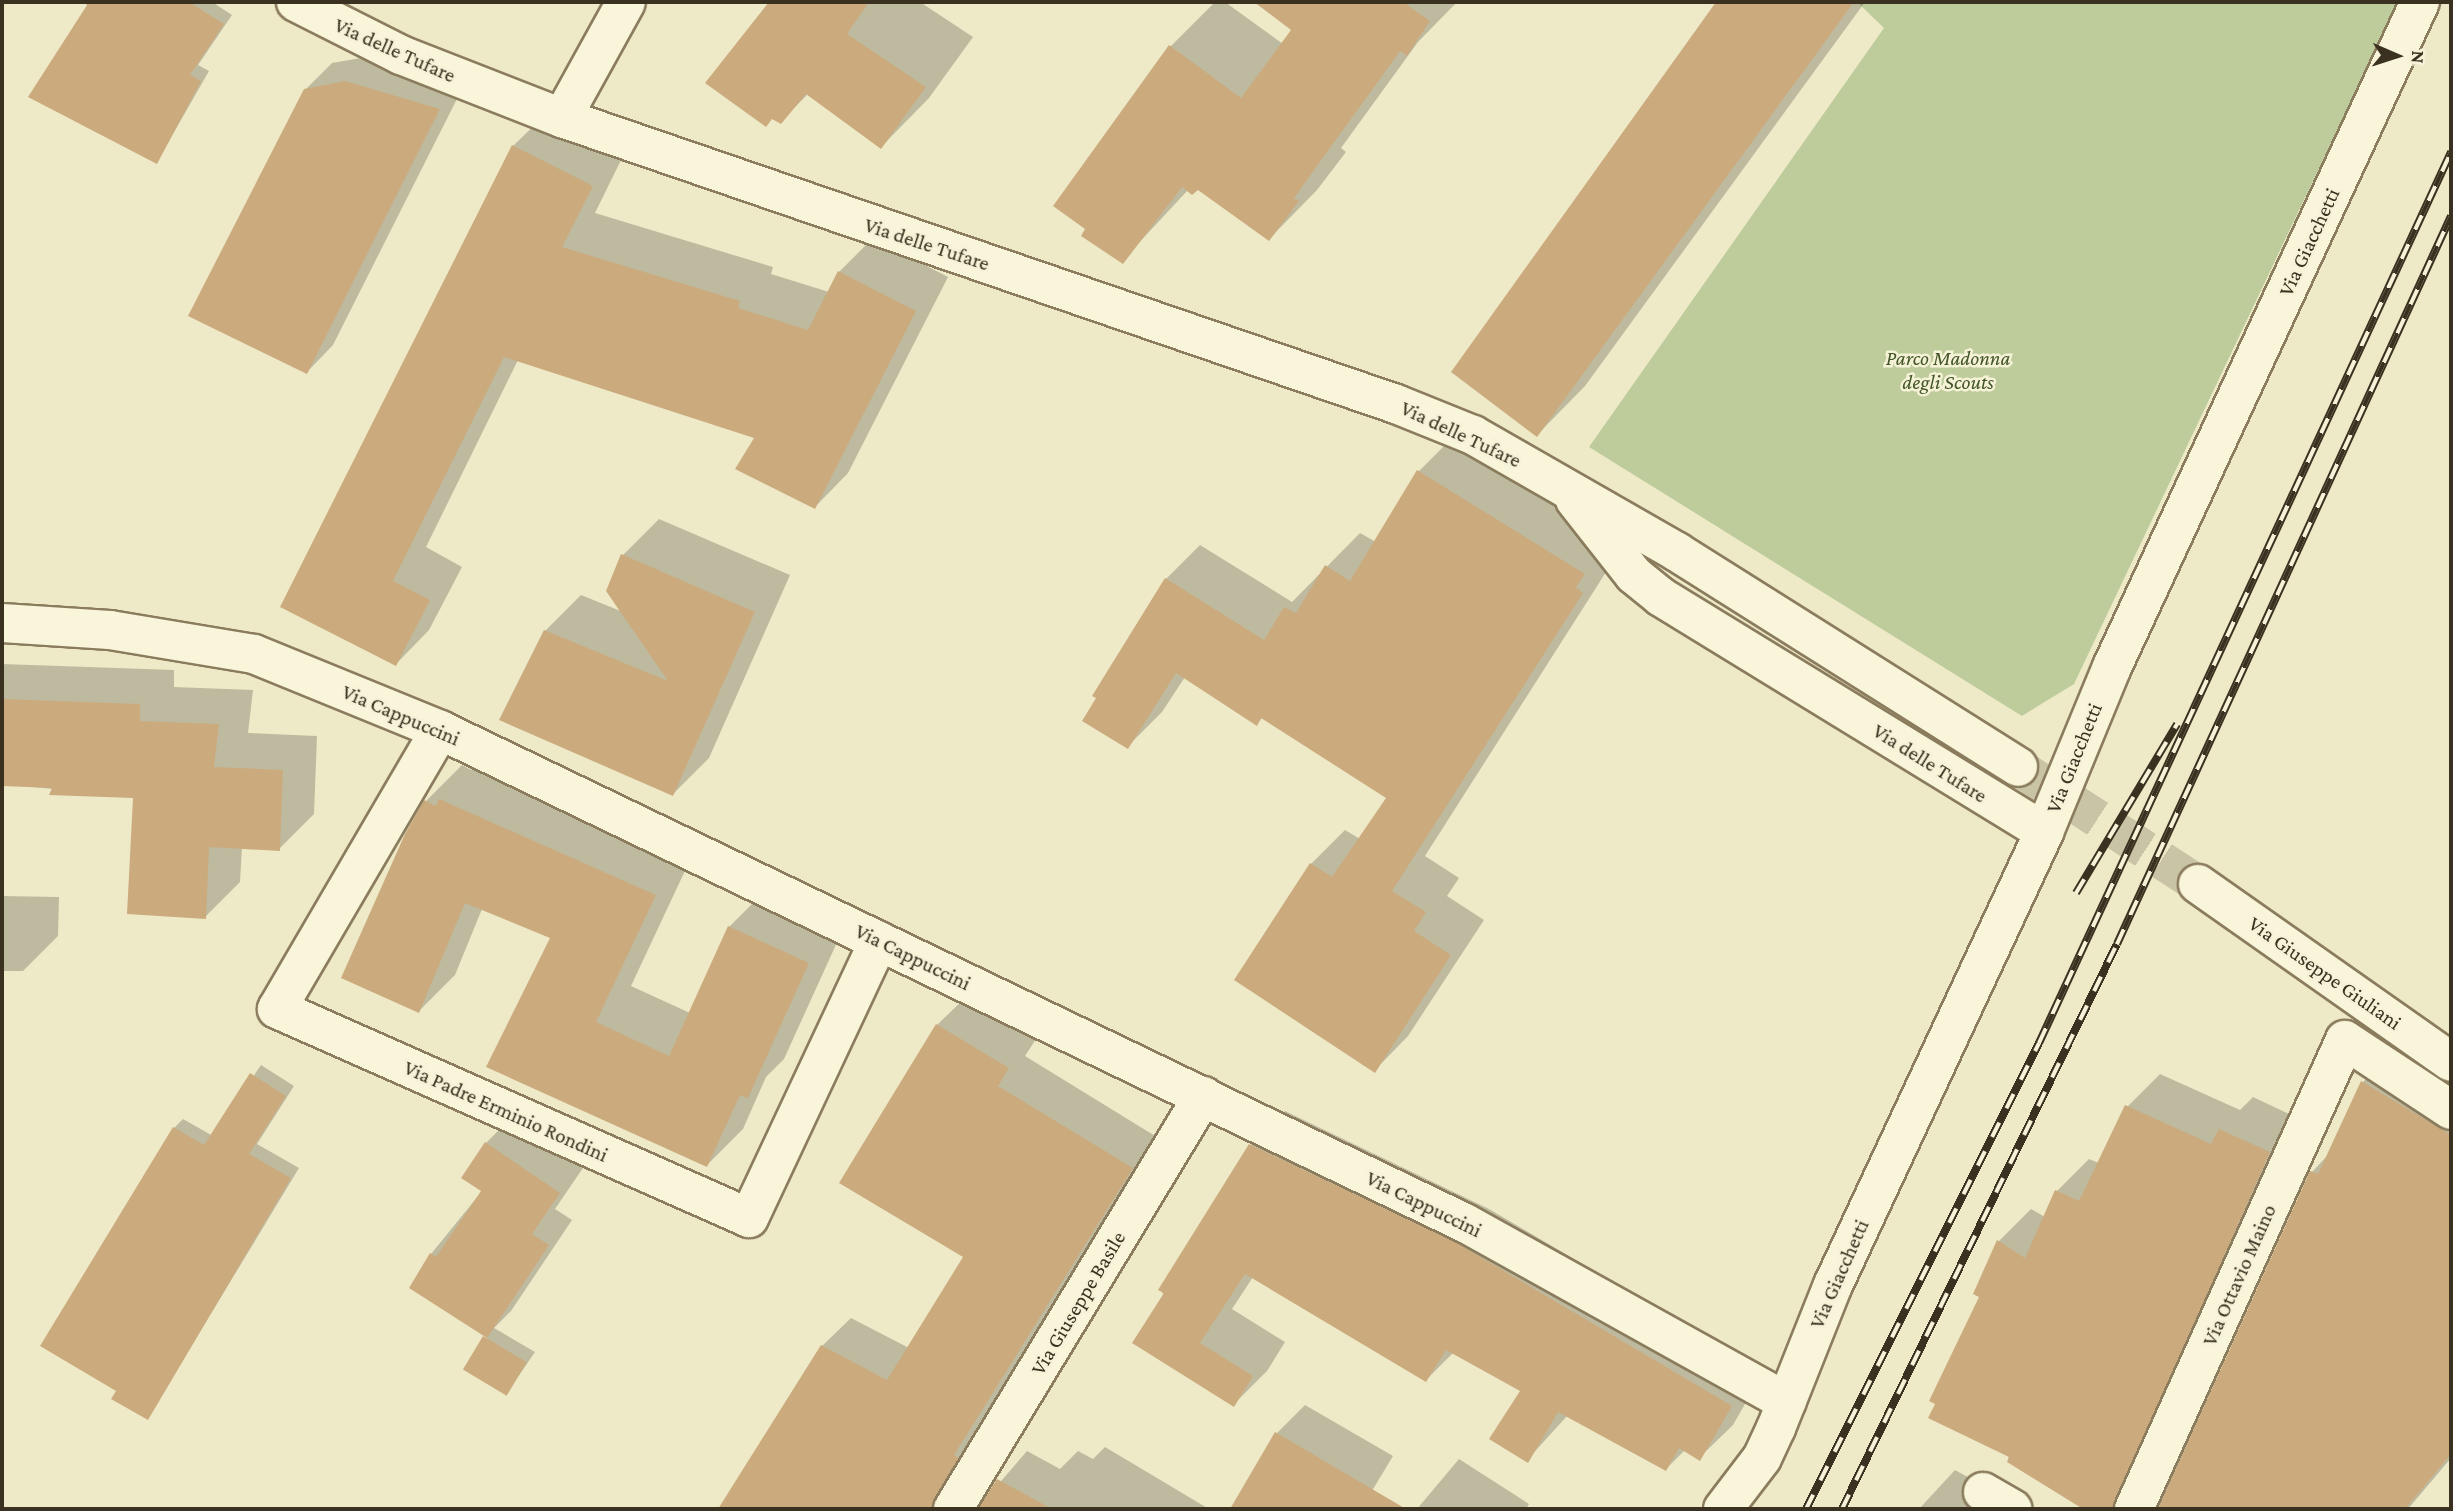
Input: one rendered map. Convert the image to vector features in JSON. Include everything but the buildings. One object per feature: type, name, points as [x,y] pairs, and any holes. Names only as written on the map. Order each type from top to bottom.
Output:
[{"type":"street","name":"Via delle Tufare","points":[[296,2],[401,55],[562,118],[1396,404],[1473,435],[1560,482],[2018,767]]},
{"type":"street","points":[[562,118],[626,2]]},
{"type":"street","name":"Via Giacchetti","points":[[1723,1509],[1762,1458],[1833,1285],[2044,832],[2112,667],[2420,2]]},
{"type":"street","name":"Via delle Tufare","points":[[1560,482],[1634,575],[1661,597],[2044,832]]},
{"type":"street","name":"Via Cappuccini","points":[[2,623],[110,630],[254,654],[440,730],[1465,1223],[1786,1402]]},
{"type":"street","name":"Via Padre Erminio Rondini","points":[[440,730],[277,1009],[749,1219],[879,941]]},
{"type":"street","name":"Via Giuseppe Giuliani","points":[[2198,884],[2451,1062]]},
{"type":"street","name":"Via Giuseppe Giuliani","points":[[2345,1040],[2451,1110]]},
{"type":"street","name":"Via Ottavio Maino","points":[[2134,1509],[2345,1040]]},
{"type":"street","name":"Via Giuseppe Basile","points":[[953,1509],[1203,1096]]},
{"type":"green space","name":"Parco Madonna degli Scouts","points":[[1857,2],[2398,2],[2074,684],[2022,716],[1589,447],[1884,28]]},
{"type":"tunnel","points":[[2018,767],[2198,884]]},
{"type":"railway","points":[[1806,1509],[2039,1043],[2451,152]]},
{"type":"railway","points":[[1842,1509],[2117,944],[2451,216]]},
{"type":"railway","points":[[2076,893],[2177,724]]}]
